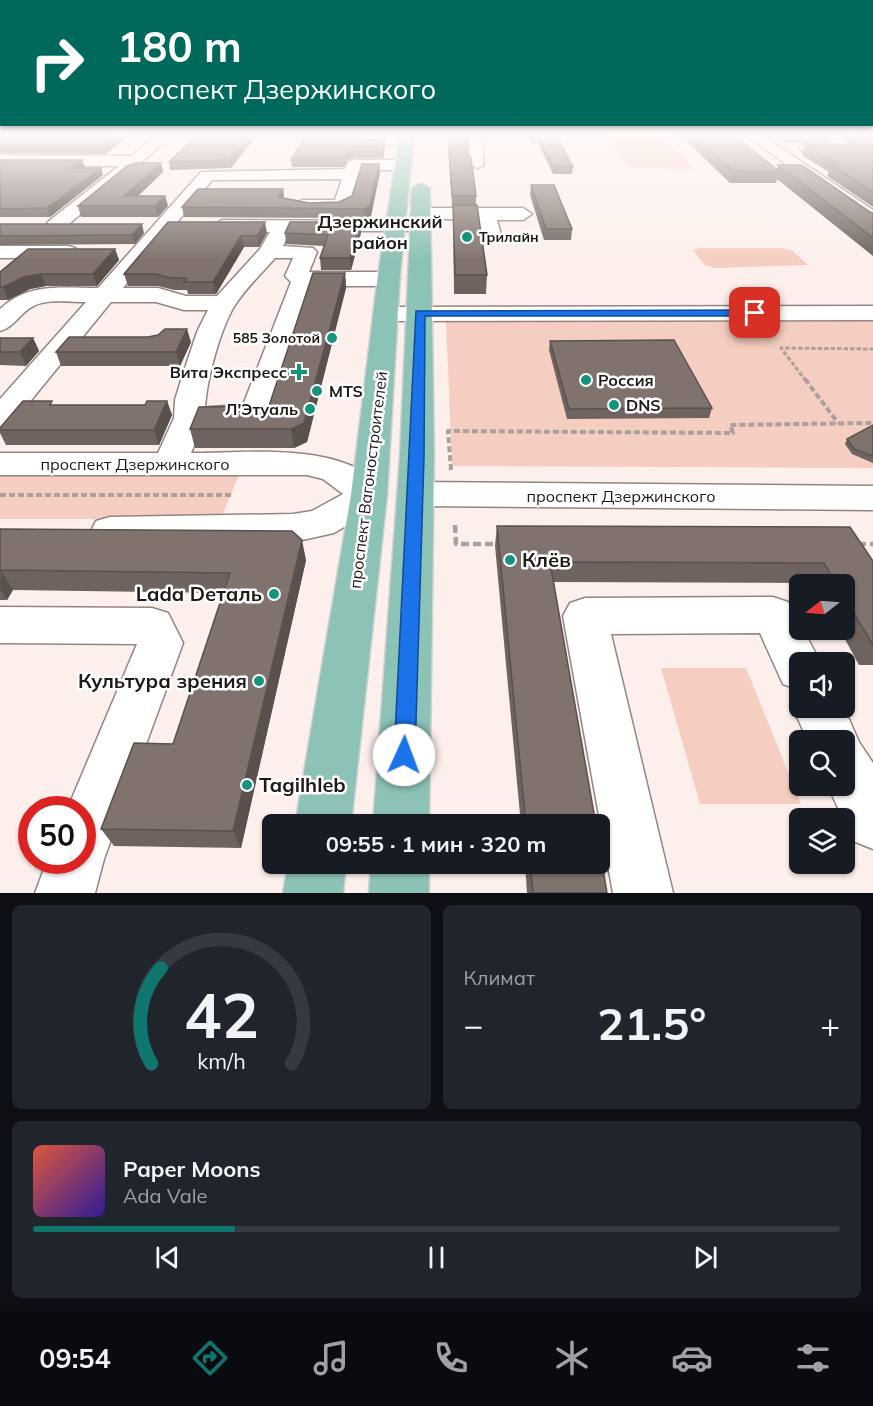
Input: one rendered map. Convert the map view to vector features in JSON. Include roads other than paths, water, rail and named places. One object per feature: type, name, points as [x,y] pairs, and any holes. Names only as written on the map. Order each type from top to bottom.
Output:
[{"type":"main road","name":"проспект Вагоностроителей","points":[[401,814],[420,313],[411,221],[415,177]]},
{"type":"main road","name":"проспект Вагоностроителей","points":[[324,814],[369,495],[389,279],[411,221],[415,177]]},
{"type":"main road","name":"проспект Дзержинского","points":[[369,495],[415,494]]},
{"type":"main road","points":[[313,893],[316,874]]},
{"type":"main road","points":[[399,893],[400,874]]},
{"type":"street","points":[[56,225],[115,177]]},
{"type":"street","points":[[2,414],[104,296],[130,252],[173,225],[206,177]]},
{"type":"street","points":[[170,464],[190,414],[190,400],[210,332],[224,303],[277,227],[296,177]]},
{"type":"street","points":[[277,227],[342,205],[350,177]]},
{"type":"street","points":[[814,177],[873,219]]},
{"type":"street","points":[[841,196],[873,196]]},
{"type":"street","points":[[486,214],[491,235]]},
{"type":"street","points":[[173,225],[277,227],[411,221],[486,214],[523,214]]},
{"type":"street","points":[[33,225],[88,225]]},
{"type":"street","points":[[277,227],[306,252],[296,276],[304,279],[389,279]]},
{"type":"street","points":[[0,252],[83,252]]},
{"type":"street","points":[[190,414],[255,414],[304,279]]},
{"type":"street","points":[[0,323],[22,302],[42,295],[158,295],[184,303],[224,303]]},
{"type":"street","points":[[386,314],[873,313]]},
{"type":"street","points":[[180,332],[210,332]]},
{"type":"street","points":[[19,341],[99,341]]},
{"type":"street","name":"проспект Дзержинского","points":[[0,464],[307,464],[335,471],[369,495],[321,523],[292,528],[70,532]]},
{"type":"street","name":"проспект Дзержинского","points":[[415,494],[873,498]]},
{"type":"street","points":[[642,893],[585,616],[773,615],[792,652]]},
{"type":"street","points":[[0,625],[152,626],[160,643],[96,808]]},
{"type":"street","points":[[855,784],[873,821]]},
{"type":"street","points":[[64,893],[71,874]]},
{"type":"place","name":"Трилайн","points":[[467,237]]},
{"type":"place","name":"585 Золотой","points":[[332,338]]},
{"type":"place","name":"Вита Экспресс","points":[[299,372]]},
{"type":"place","name":"Россия","points":[[586,380]]},
{"type":"place","name":"MTS","points":[[317,391]]},
{"type":"place","name":"DNS","points":[[614,405]]},
{"type":"place","name":"Л'Этуаль","points":[[310,409]]},
{"type":"place","name":"Клёв","points":[[510,560]]},
{"type":"place","name":"Lada Dеталь","points":[[274,594]]},
{"type":"place","name":"Культура зрения","points":[[259,681]]},
{"type":"place","name":"Tagilhleb","points":[[247,785]]},
{"type":"district","name":"Дзержинский район","points":[[380,232]]}]
